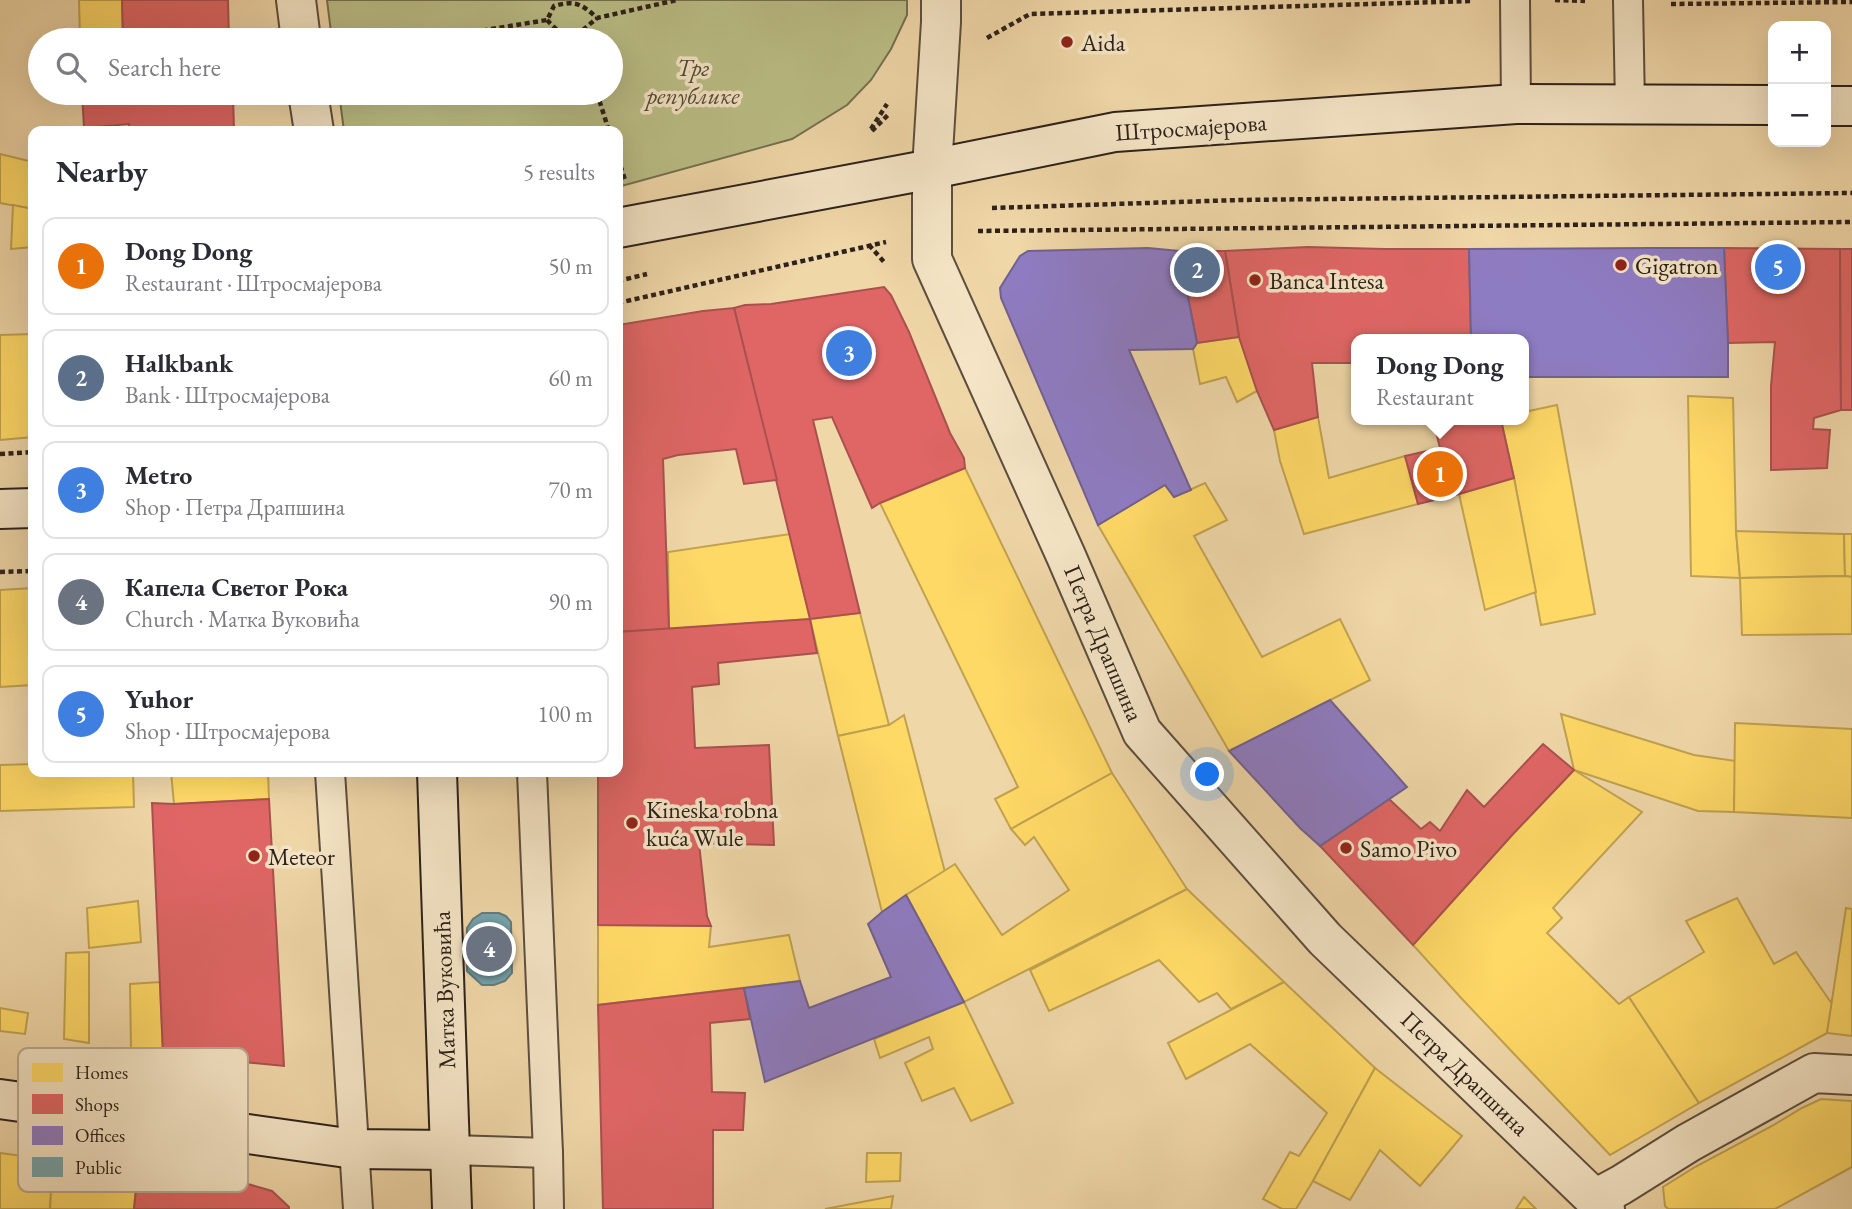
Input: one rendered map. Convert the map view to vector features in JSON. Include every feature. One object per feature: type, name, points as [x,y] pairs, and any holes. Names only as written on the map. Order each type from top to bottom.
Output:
[{"type":"street","points":[[296,0],[300,28]]},
{"type":"street","points":[[932,169],[941,0]]},
{"type":"street","name":"Штросмајерова","points":[[623,227],[1115,132],[1516,104],[1768,106]]},
{"type":"street","points":[[310,105],[313,126]]},
{"type":"street","points":[[1831,106],[1852,106]]},
{"type":"street","name":"Петра Драпшина","points":[[932,169],[932,259],[1142,732],[1325,939],[1600,1204]]},
{"type":"street","points":[[0,509],[28,508]]},
{"type":"street","name":"Матка Вуковића","points":[[437,777],[452,1209]]},
{"type":"street","points":[[1600,1204],[1620,1185],[1688,1143],[1814,1073],[1852,1075]]},
{"type":"street","points":[[0,1099],[18,1102]]},
{"type":"street","points":[[248,1134],[354,1149],[450,1150]]},
{"type":"lane","points":[[1515,0],[1516,104]]},
{"type":"lane","points":[[1628,1],[1630,105]]},
{"type":"lane","points":[[330,777],[358,1209]]},
{"type":"lane","points":[[532,777],[549,1209]]},
{"type":"lane","points":[[450,1150],[548,1153]]},
{"type":"path","points":[[586,28],[597,19],[677,0]]},
{"type":"path","points":[[1554,0],[1669,4],[1852,2]]},
{"type":"path","points":[[547,20],[554,6],[567,1],[583,6],[597,19]]},
{"type":"path","points":[[866,137],[939,64],[1030,14],[1475,1]]},
{"type":"path","points":[[547,20],[555,28]]},
{"type":"path","points":[[498,28],[547,20]]},
{"type":"path","points":[[601,105],[607,126]]},
{"type":"path","points":[[623,302],[933,221],[1239,200],[1852,193]]},
{"type":"path","points":[[933,221],[1852,222]]},
{"type":"path","points":[[0,454],[28,452]]},
{"type":"path","points":[[0,572],[28,571]]},
{"type":"green space","name":"Трг републике","points":[[327,0],[907,0],[907,15],[891,49],[871,80],[847,105],[792,139],[623,186],[623,126],[343,126],[341,105],[623,105],[623,28],[330,28]]},
{"type":"building: Homes","points":[[79,0],[122,0],[123,28],[80,28]]},
{"type":"building: Homes","points":[[0,154],[28,161],[28,208],[0,203]]},
{"type":"building: Homes","points":[[13,205],[28,208],[28,247],[11,249]]},
{"type":"building: Homes","points":[[28,334],[28,437],[0,440],[0,335]]},
{"type":"building: Homes","points":[[1239,337],[1257,391],[1237,402],[1226,377],[1200,384],[1193,349],[1197,343]]},
{"type":"building: Homes","points":[[1688,396],[1733,398],[1736,531],[1740,578],[1691,576]]},
{"type":"building: Homes","points":[[1557,405],[1595,614],[1541,625],[1502,425],[1529,425],[1529,411]]},
{"type":"building: Homes","points":[[1318,417],[1329,478],[1405,456],[1418,504],[1304,534],[1280,461],[1274,430]]},
{"type":"building: Homes","points":[[965,468],[1112,773],[1011,829],[995,799],[1018,787],[880,503]]},
{"type":"building: Homes","points":[[1514,478],[1536,592],[1485,610],[1459,494]]},
{"type":"building: Homes","points":[[1205,483],[1227,520],[1194,536],[1262,657],[1340,619],[1370,680],[1229,751],[1098,525],[1165,485],[1174,497]]},
{"type":"building: Homes","points":[[1736,531],[1844,534],[1845,576],[1740,578]]},
{"type":"building: Homes","points":[[790,534],[810,619],[669,629],[668,552]]},
{"type":"building: Homes","points":[[1844,534],[1852,534],[1852,577],[1845,576]]},
{"type":"building: Homes","points":[[1852,577],[1852,634],[1742,635],[1740,578]]},
{"type":"building: Homes","points":[[28,588],[28,685],[0,687],[0,590]]},
{"type":"building: Homes","points":[[860,613],[889,725],[838,736],[810,619]]},
{"type":"building: Homes","points":[[1561,714],[1694,755],[1736,761],[1734,812],[1698,811],[1574,770]]},
{"type":"building: Homes","points":[[904,715],[945,872],[882,912],[838,736],[889,725]]},
{"type":"building: Homes","points":[[1735,723],[1852,729],[1852,818],[1734,812]]},
{"type":"building: Homes","points":[[28,764],[28,777],[133,777],[134,807],[0,811],[0,765]]},
{"type":"building: Homes","points":[[1574,770],[1642,812],[1553,908],[1562,918],[1547,933],[1619,1004],[1629,997],[1699,1103],[1610,1155],[1413,945]]},
{"type":"building: Homes","points":[[1112,773],[1187,889],[964,1002],[906,895],[955,864],[1002,935],[1069,890],[1034,837],[1025,845],[1011,829]]},
{"type":"building: Homes","points":[[171,777],[268,777],[269,799],[174,804]]},
{"type":"building: Homes","points":[[1187,889],[1284,982],[1231,1009],[1217,993],[1199,1002],[1159,960],[1049,1011],[1030,970]]},
{"type":"building: Homes","points":[[1737,898],[1774,964],[1796,952],[1832,1004],[1827,1033],[1699,1103],[1629,997],[1704,952],[1686,921]]},
{"type":"building: Homes","points":[[138,901],[141,942],[89,948],[87,908]]},
{"type":"building: Homes","points":[[1846,908],[1852,909],[1852,1036],[1827,1033]]},
{"type":"building: Homes","points":[[598,925],[711,926],[709,947],[789,935],[800,981],[598,1005]]},
{"type":"building: Homes","points":[[89,952],[89,1043],[64,1039],[66,953]]},
{"type":"building: Homes","points":[[160,982],[163,1048],[131,1048],[130,984]]},
{"type":"building: Homes","points":[[1284,982],[1375,1068],[1296,1209],[1282,1209],[1263,1199],[1290,1152],[1299,1156],[1327,1113],[1250,1044],[1186,1079],[1168,1043]]},
{"type":"building: Homes","points":[[964,1002],[1013,1103],[971,1121],[954,1088],[922,1101],[905,1063],[933,1049],[929,1037],[880,1058],[874,1039]]},
{"type":"building: Homes","points":[[0,1008],[28,1013],[25,1034],[0,1031]]},
{"type":"building: Homes","points":[[1375,1068],[1462,1136],[1420,1186],[1380,1150],[1350,1200],[1313,1181]]},
{"type":"building: Homes","points":[[1821,1099],[1852,1101],[1852,1167],[1775,1209],[1668,1209],[1665,1206],[1663,1187]]},
{"type":"building: Homes","points":[[0,1153],[18,1155],[18,1192],[51,1192],[50,1209],[0,1209]]},
{"type":"building: Homes","points":[[867,1153],[901,1153],[900,1181],[866,1182]]},
{"type":"building: Homes","points":[[51,1192],[136,1192],[134,1209],[50,1209]]},
{"type":"building: Homes","points":[[893,1196],[891,1209],[825,1209]]},
{"type":"building: Homes","points":[[1524,1197],[1536,1209],[1516,1209]]},
{"type":"building: Shops","points":[[122,0],[228,0],[229,28],[123,28]]},
{"type":"building: Shops","points":[[83,105],[233,105],[234,126],[84,126]]},
{"type":"building: Shops","points":[[1308,247],[1469,249],[1471,334],[1351,334],[1351,363],[1312,363],[1318,417],[1274,430],[1257,391],[1239,337],[1225,251]]},
{"type":"building: Shops","points":[[1724,248],[1840,249],[1841,410],[1814,418],[1813,429],[1830,430],[1827,468],[1771,470],[1771,386],[1775,342],[1728,343]]},
{"type":"building: Shops","points":[[1840,249],[1852,249],[1852,410],[1841,410]]},
{"type":"building: Shops","points":[[1179,251],[1225,251],[1239,337],[1197,343]]},
{"type":"building: Shops","points":[[884,287],[891,295],[909,332],[950,433],[964,458],[965,468],[872,508],[832,417],[813,420],[860,613],[810,619],[734,308]]},
{"type":"building: Shops","points":[[734,308],[777,480],[744,484],[736,449],[663,459],[669,629],[623,632],[623,324]]},
{"type":"building: Shops","points":[[1434,425],[1502,425],[1514,478],[1418,504],[1405,456],[1440,448]]},
{"type":"building: Shops","points":[[810,619],[817,653],[718,663],[719,684],[692,687],[695,748],[769,745],[774,845],[699,843],[707,916],[711,926],[598,925],[598,777],[623,777],[623,632]]},
{"type":"building: Shops","points":[[1543,744],[1574,770],[1413,945],[1320,846],[1389,799],[1421,829],[1430,822],[1440,831],[1467,790],[1484,807]]},
{"type":"building: Shops","points":[[269,799],[284,1066],[248,1062],[248,1048],[163,1048],[152,803]]},
{"type":"building: Shops","points":[[744,988],[750,1019],[710,1023],[712,1092],[745,1093],[743,1130],[713,1130],[713,1209],[603,1209],[598,1005]]},
{"type":"building: Shops","points":[[248,1184],[272,1191],[289,1207],[289,1209],[134,1209],[136,1192],[248,1192]]},
{"type":"building: Offices","points":[[1148,248],[1179,251],[1197,343],[1193,349],[1129,350],[1191,490],[1174,497],[1165,485],[1098,525],[1001,298],[1000,288],[1020,256],[1028,251]]},
{"type":"building: Offices","points":[[1724,248],[1728,377],[1529,377],[1529,334],[1471,334],[1469,249]]},
{"type":"building: Offices","points":[[1330,700],[1407,787],[1320,846],[1229,751]]},
{"type":"building: Offices","points":[[906,895],[964,1002],[765,1082],[744,988],[800,981],[809,1008],[891,977],[868,924]]},
{"type":"building: Public","points":[[482,913],[499,913],[511,922],[512,973],[505,981],[494,985],[482,985],[467,971],[467,928],[473,919]]},
{"type":"place","name":"Aida","points":[[1067,42]]},
{"type":"place","name":"Gigatron","points":[[1621,265]]},
{"type":"place","name":"Yuhor","points":[[1778,267]]},
{"type":"place","name":"Halkbank","points":[[1197,270]]},
{"type":"place","name":"Banca Intesa","points":[[1255,280]]},
{"type":"place","name":"Metro","points":[[849,353]]},
{"type":"place","name":"Dong Dong","points":[[1440,474]]},
{"type":"place","name":"Kineska robna kuća Wule","points":[[632,823]]},
{"type":"place","name":"Samo Pivo","points":[[1346,848]]},
{"type":"place","name":"Meteor","points":[[254,856]]},
{"type":"place","name":"Капела Светог Рока","points":[[489,949]]}]
